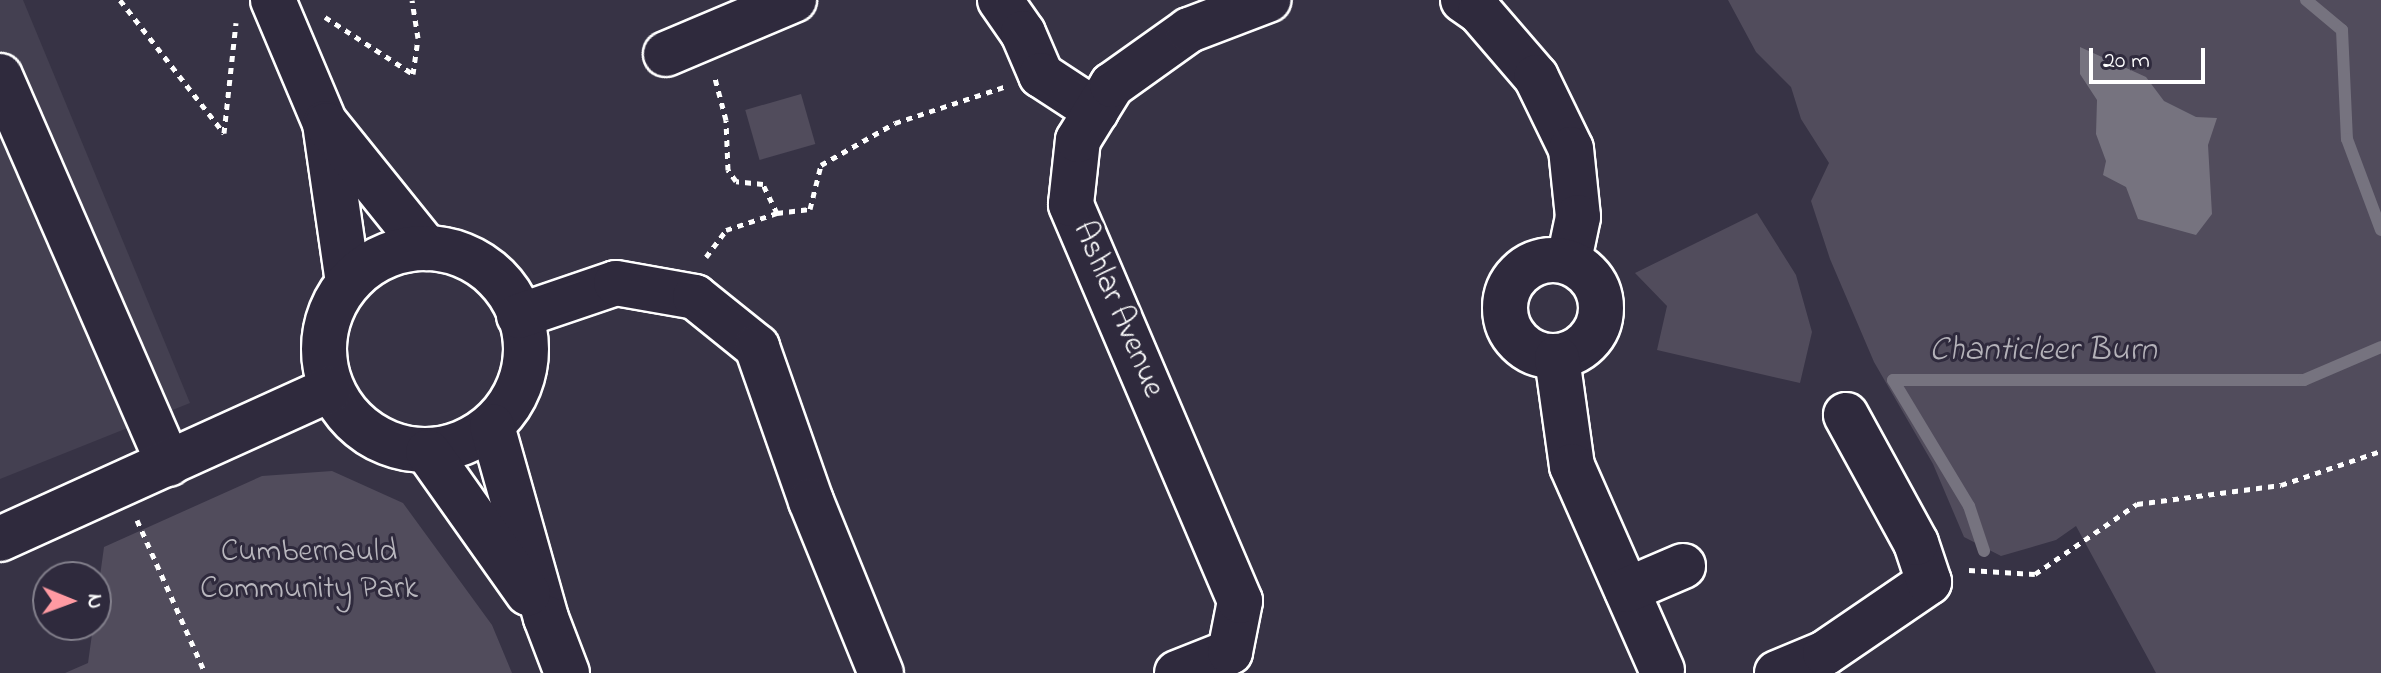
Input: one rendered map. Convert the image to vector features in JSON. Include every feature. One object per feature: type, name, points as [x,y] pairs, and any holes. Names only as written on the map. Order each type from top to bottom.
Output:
[{"type":"street","points":[[685,46],[794,0]]},
{"type":"street","points":[[1000,0],[1023,33],[1041,75],[1096,111]]},
{"type":"street","name":"Ashlar Avenue","points":[[1177,673],[1230,652],[1240,601],[1071,204],[1078,140],[1112,85],[1189,30],[1268,0]]},
{"type":"street","points":[[1463,0],[1480,12],[1536,77],[1571,149],[1578,217],[1569,260]]},
{"type":"street","points":[[286,3],[325,123],[348,282]]},
{"type":"street","points":[[0,76],[169,464]]},
{"type":"street","points":[[325,123],[426,248]]},
{"type":"street","points":[[426,248],[455,252],[501,282],[519,316],[525,365],[517,392],[492,426],[469,442],[428,452],[398,448],[346,415],[330,389],[323,341],[329,314],[348,282],[368,265],[398,251],[426,248]]},
{"type":"street","points":[[1540,260],[1569,260],[1596,281],[1603,315],[1588,345],[1557,358],[1528,351],[1518,341],[1509,330],[1504,302],[1516,275],[1540,260]]},
{"type":"street","points":[[519,316],[616,283],[695,297],[757,347],[811,501],[881,673]]},
{"type":"street","points":[[1557,358],[1572,466],[1662,670]]},
{"type":"street","points":[[0,539],[330,389]]},
{"type":"street","points":[[1777,673],[1828,663],[1929,582],[1928,568],[1846,415]]},
{"type":"street","points":[[492,426],[546,618],[567,673]]},
{"type":"street","points":[[428,452],[546,618]]},
{"type":"street","points":[[1627,590],[1683,566]]},
{"type":"path","points":[[120,0],[224,133],[236,23],[286,3],[413,74],[418,38],[412,0]]},
{"type":"path","points":[[685,46],[726,120],[728,170],[736,181],[763,184],[777,213]]},
{"type":"path","points":[[695,297],[700,264],[726,230],[777,213],[810,209],[821,165],[895,123],[1041,75]]},
{"type":"path","points":[[1928,568],[2035,574],[2137,504],[2281,485],[2381,451]]},
{"type":"path","points":[[122,486],[205,673]]},
{"type":"shaded area","points":[[0,0],[23,0],[190,403],[0,479]]},
{"type":"shaded area","points":[[2080,47],[2146,77],[2164,101],[2196,117],[2217,118],[2208,145],[2212,214],[2196,235],[2138,219],[2126,187],[2103,175],[2106,161],[2096,134],[2097,100],[2080,74]]},
{"type":"green space","points":[[1728,0],[2381,0],[2381,673],[2156,673],[2076,526],[2056,540],[2001,556],[1964,537],[1933,464],[1874,362],[1830,259],[1811,201],[1829,163],[1801,119],[1791,87],[1756,52]]},
{"type":"green space","points":[[801,94],[815,144],[760,160],[745,110]]},
{"type":"green space","points":[[1757,213],[1796,275],[1812,332],[1800,383],[1657,350],[1667,306],[1635,273]]},
{"type":"green space","name":"Cumbernauld Community Park","points":[[332,471],[403,503],[492,625],[512,673],[65,673],[88,663],[91,641],[112,641],[112,561],[102,561],[104,547],[262,476]]},
{"type":"waterway","name":"Chanticleer Burn","points":[[2306,0],[2342,30],[2347,139],[2381,230]]},
{"type":"waterway","name":"Chanticleer Burn","points":[[1984,551],[1969,506],[1893,380],[2304,380],[2381,347]]}]
